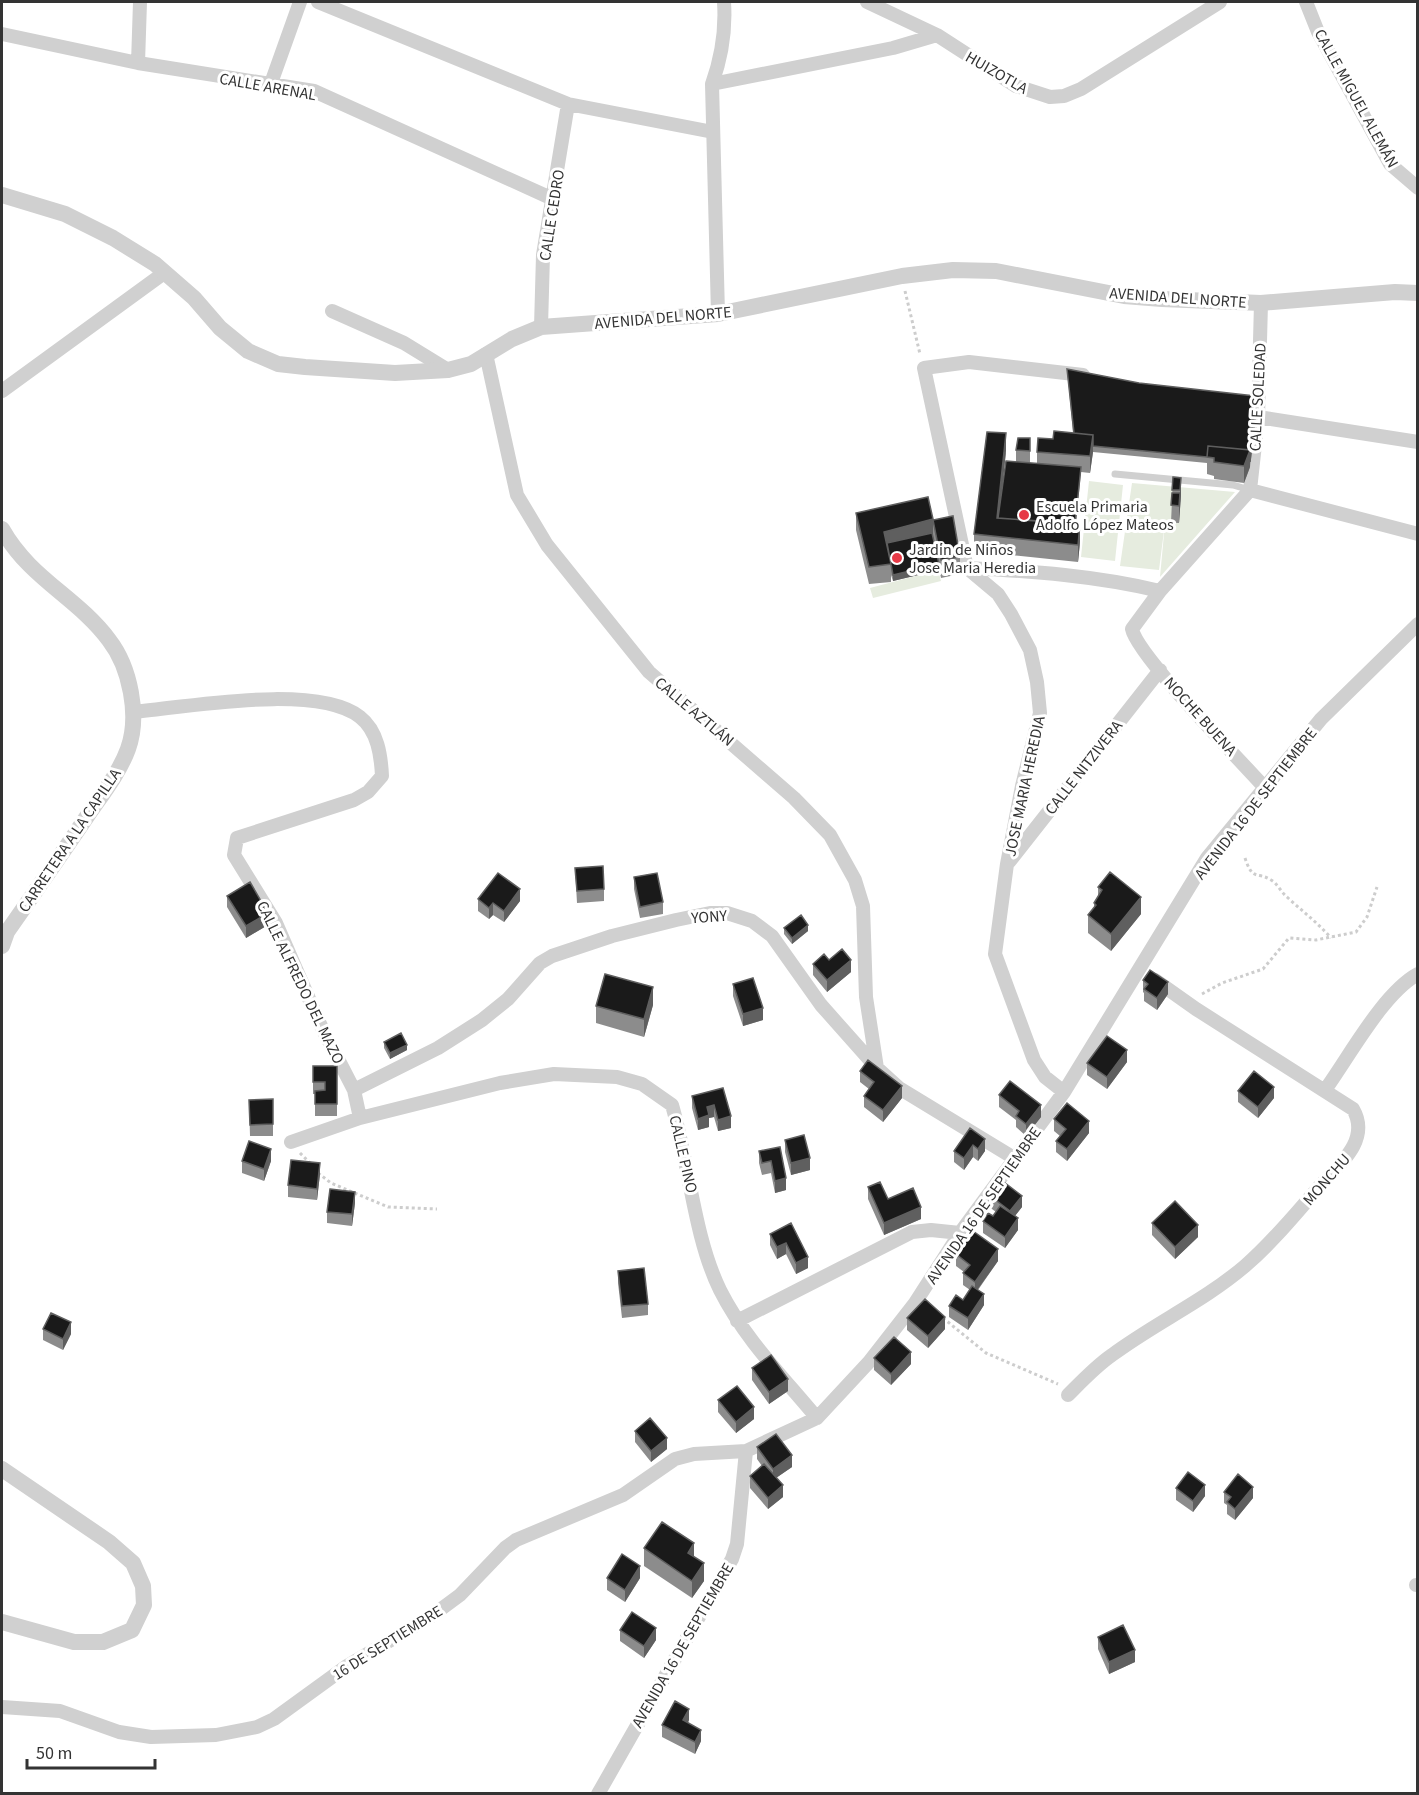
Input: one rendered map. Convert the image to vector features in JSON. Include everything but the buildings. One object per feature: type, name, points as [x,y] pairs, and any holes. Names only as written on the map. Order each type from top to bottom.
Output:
[{"type":"street","points":[[138,63],[140,2]]},
{"type":"street","points":[[270,86],[300,2]]},
{"type":"street","points":[[318,2],[568,104],[713,132]]},
{"type":"street","points":[[718,314],[712,84],[720,62],[725,30],[724,2]]},
{"type":"street","name":"HUIZOTLA","points":[[867,2],[937,35],[1016,86],[1035,94],[1064,96],[1122,65],[1220,2]]},
{"type":"street","name":"CALLE MIGUEL ALEMÁN","points":[[1306,2],[1318,32],[1390,164],[1418,188]]},
{"type":"street","name":"CALLE ARENAL","points":[[2,34],[138,63],[314,92],[553,199]]},
{"type":"street","points":[[712,84],[893,48],[937,35]]},
{"type":"street","name":"CALLE CEDRO","points":[[541,327],[543,255],[568,104]]},
{"type":"street","name":"AVENIDA DEL NORTE","points":[[2,195],[65,214],[113,238],[164,273],[194,298],[220,328],[248,351],[278,364],[395,373],[448,370],[471,364],[512,339],[541,327],[718,314],[902,276],[953,270],[996,272],[1124,296],[1261,303],[1395,292],[1418,293]]},
{"type":"street","points":[[2,391],[164,273]]},
{"type":"street","name":"CALLE SOLEDAD","points":[[1251,490],[1258,417],[1252,399],[1261,303]]},
{"type":"street","points":[[332,311],[404,343],[448,370]]},
{"type":"street","name":"CALLE AZTLÁN","points":[[486,354],[517,495],[548,545],[649,672],[794,798],[830,835],[846,863],[855,880],[863,906],[866,997],[877,1068]]},
{"type":"street","points":[[1093,377],[969,362],[924,368],[967,568],[1126,583],[1160,591],[1251,490],[1418,534]]},
{"type":"street","points":[[1258,417],[1418,442]]},
{"type":"street","name":"CARRETERA A LA CAPILLA","points":[[2,529],[23,561],[92,621],[110,640],[127,679],[133,712],[128,749],[111,780],[7,932],[2,946]]},
{"type":"street","name":"JOSE MARIA HEREDIA","points":[[967,568],[999,594],[1030,650],[1037,682],[1039,721],[1022,786],[1007,864],[995,954],[1034,1060],[1045,1077],[1064,1092]]},
{"type":"street","name":"NOCHE BUENA","points":[[1160,591],[1132,628],[1139,643],[1160,670],[1265,788]]},
{"type":"street","name":"AVENIDA 16 DE SEPTIEMBRE","points":[[598,1794],[732,1559],[737,1544],[746,1451],[817,1418],[869,1362],[918,1299],[960,1233],[1064,1092],[1207,858],[1321,720],[1418,624]]},
{"type":"street","name":"CALLE NITZIVERA","points":[[1007,864],[1160,670]]},
{"type":"street","name":"CALLE ALFREDO DEL MAZO","points":[[133,712],[301,699],[335,706],[361,717],[374,735],[380,754],[382,776],[368,792],[345,804],[237,838],[234,855],[276,923],[320,1024],[354,1090],[360,1118]]},
{"type":"street","name":"YONY","points":[[354,1090],[438,1048],[482,1020],[508,999],[540,963],[552,956],[612,936],[710,913],[740,915],[772,936],[821,1005],[877,1068],[921,1104],[1014,1158]]},
{"type":"street","name":"MONCHU","points":[[1068,1395],[1111,1356],[1244,1267],[1271,1242],[1349,1153],[1358,1135],[1357,1115],[1353,1109],[1183,1000],[1140,969]]},
{"type":"street","points":[[1324,1090],[1388,999],[1401,985],[1418,974]]},
{"type":"street","name":"CALLE PINO","points":[[291,1142],[360,1118],[500,1083],[554,1074],[625,1079],[642,1084],[672,1105],[706,1254],[719,1289],[737,1321],[817,1418]]},
{"type":"street","points":[[737,1321],[912,1232],[931,1230],[960,1233]]},
{"type":"street","name":"16 DE SEPTIEMBRE","points":[[2,1707],[60,1711],[119,1732],[151,1737],[216,1736],[257,1727],[274,1719],[327,1679],[433,1615],[460,1595],[516,1540],[623,1495],[675,1459],[694,1454],[746,1451]]},
{"type":"street","points":[[2,1469],[109,1542],[133,1563],[143,1586],[144,1605],[132,1630],[103,1642],[74,1642],[2,1622]]},
{"type":"lane","points":[[1115,474],[1242,486],[1251,490]]},
{"type":"path","points":[[902,276],[924,368]]},
{"type":"path","points":[[1245,858],[1248,869],[1256,877],[1271,879],[1286,897],[1315,919],[1331,938]]},
{"type":"path","points":[[1183,1000],[1214,989],[1222,982],[1263,969],[1289,938],[1331,938],[1352,934],[1362,926],[1377,887]]},
{"type":"path","points":[[291,1142],[317,1172],[331,1183],[388,1207],[437,1209]]},
{"type":"path","points":[[942,1318],[986,1353],[1057,1383],[1068,1395]]},
{"type":"shaded area","points":[[1089,481],[1123,485],[1115,561],[1081,557]]},
{"type":"shaded area","points":[[1132,483],[1235,492],[1160,577],[1165,523],[1159,570],[1120,566]]},
{"type":"shaded area","points":[[938,570],[941,581],[873,598],[870,588]]},
{"type":"place","name":"Escuela Primaria Adolfo López Mateos","points":[[1024,515]]},
{"type":"place","name":"Jardin de Niños Jose Maria Heredia","points":[[897,558]]}]
